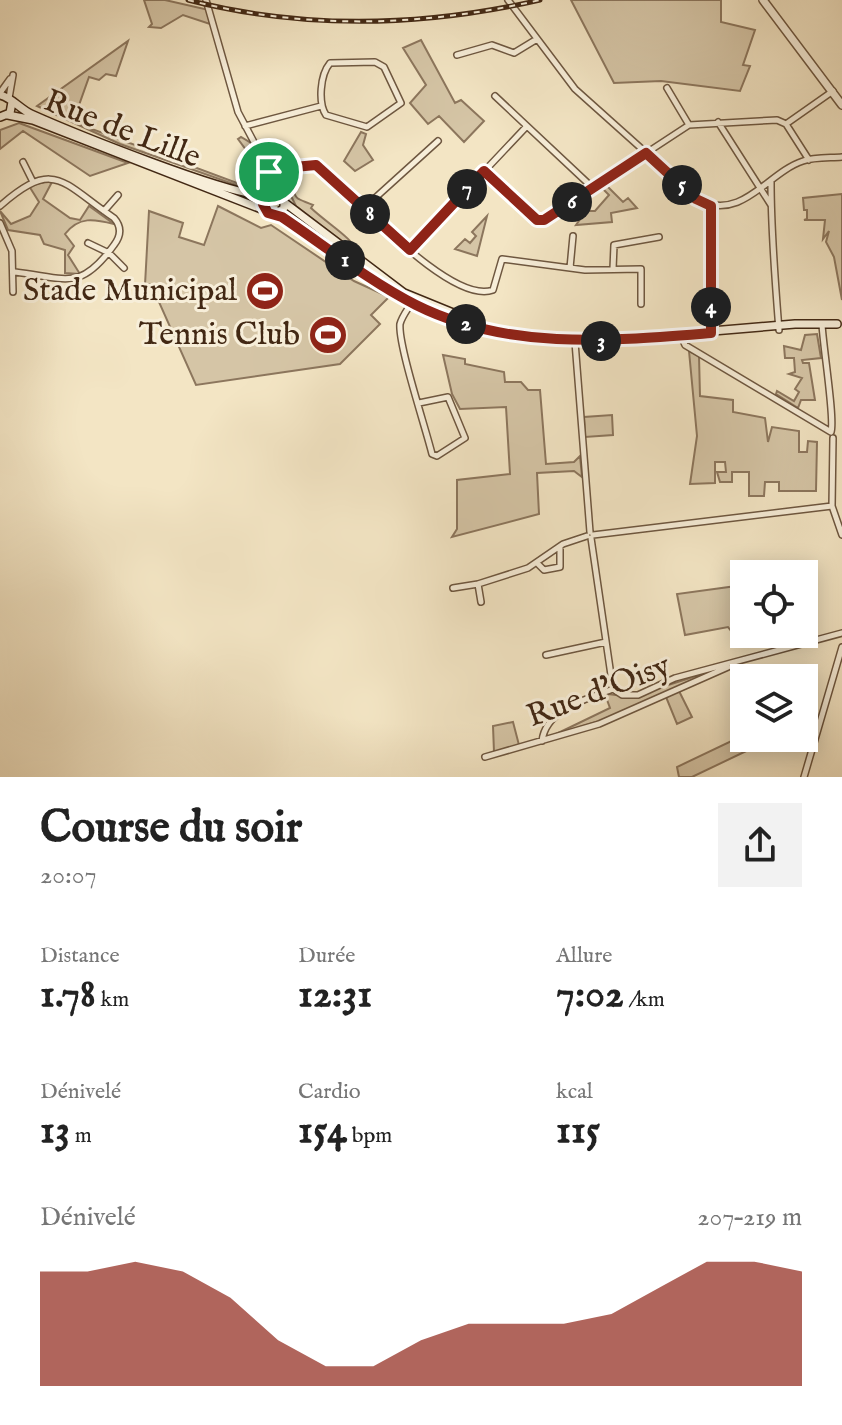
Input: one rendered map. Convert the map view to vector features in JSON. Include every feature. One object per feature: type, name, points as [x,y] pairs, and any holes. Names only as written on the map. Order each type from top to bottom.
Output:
[{"type":"main road","points":[[763,0],[842,105]]},
{"type":"main road","name":"Rue de Lille","points":[[0,94],[28,113],[198,177],[253,196],[275,192],[284,199]]},
{"type":"main road","points":[[3,117],[10,100]]},
{"type":"main road","name":"Rue de Lille","points":[[3,117],[33,120],[276,214]]},
{"type":"main road","points":[[264,209],[266,195]]},
{"type":"main road","points":[[413,301],[293,212],[284,199],[276,214],[413,301],[515,334],[575,341],[839,324]]},
{"type":"street","points":[[206,0],[245,126],[284,199]]},
{"type":"street","points":[[508,0],[575,89],[696,199],[711,206],[740,203],[809,160],[842,157]]},
{"type":"street","points":[[457,55],[492,45],[514,53],[537,39]]},
{"type":"street","points":[[375,62],[384,67],[401,97],[401,103],[367,127],[326,115],[321,106],[325,69],[330,63],[375,62]]},
{"type":"street","points":[[0,94],[13,75],[10,100]]},
{"type":"street","points":[[667,88],[689,125]]},
{"type":"street","points":[[786,124],[833,91]]},
{"type":"street","points":[[495,96],[593,188]]},
{"type":"street","points":[[245,126],[321,106]]},
{"type":"street","points":[[484,171],[537,220],[544,220],[689,125],[777,120],[786,124],[809,160]]},
{"type":"street","points":[[718,122],[771,205]]},
{"type":"street","points":[[410,250],[527,126]]},
{"type":"street","points":[[364,208],[438,141]]},
{"type":"street","points":[[23,162],[32,180]]},
{"type":"street","points":[[269,172],[278,166],[316,165],[437,275],[472,288],[484,292],[493,290],[502,259],[570,268],[641,269],[641,304]]},
{"type":"street","points":[[266,195],[271,184],[269,172]]},
{"type":"street","points":[[0,206],[32,180],[57,180],[117,220],[120,232],[96,270],[84,277],[15,272]]},
{"type":"street","points":[[771,182],[771,257],[776,276],[779,328]]},
{"type":"street","points":[[104,211],[118,195]]},
{"type":"street","points":[[711,206],[711,333]]},
{"type":"street","points":[[0,223],[10,246],[15,272],[13,292]]},
{"type":"street","points":[[570,268],[573,236]]},
{"type":"street","points":[[613,269],[614,245],[659,237]]},
{"type":"street","points":[[88,243],[109,253],[124,268]]},
{"type":"street","points":[[413,301],[400,327],[419,403],[433,456],[465,438],[450,397],[419,403]]},
{"type":"street","points":[[822,325],[825,376],[833,423],[832,506],[842,535]]},
{"type":"street","points":[[681,336],[685,345],[832,435]]},
{"type":"street","points":[[542,741],[545,728],[562,712],[613,689],[590,535],[575,341]]},
{"type":"street","points":[[453,588],[478,584],[538,564],[560,546],[590,535],[832,506]]},
{"type":"street","points":[[538,564],[544,570],[560,567],[560,546]]},
{"type":"street","points":[[478,584],[481,602]]},
{"type":"street","name":"Rue d'Oisy","points":[[613,689],[622,695],[638,695],[675,678],[728,667],[842,633]]},
{"type":"street","points":[[546,655],[606,642]]},
{"type":"street","points":[[804,777],[842,647]]},
{"type":"street","name":"Rue d'Oisy","points":[[485,757],[599,724],[728,667]]},
{"type":"shaded area","points":[[144,0],[165,0],[209,10],[213,25],[183,15],[161,28],[149,27],[152,24]]},
{"type":"shaded area","points":[[571,0],[721,0],[721,22],[755,30],[743,65],[750,66],[740,91],[661,81],[614,83]]},
{"type":"shaded area","points":[[421,40],[455,103],[461,100],[484,121],[464,142],[439,116],[428,124],[410,103],[426,85],[403,48]]},
{"type":"shaded area","points":[[128,41],[116,76],[106,74],[99,80],[89,77],[73,122],[253,189],[260,169],[238,139],[241,137],[251,143],[269,181],[253,191],[120,144],[37,106]]},
{"type":"shaded area","points":[[19,123],[128,163],[90,176],[23,131],[0,149],[0,130]]},
{"type":"shaded area","points":[[361,132],[366,134],[363,145],[373,160],[355,171],[344,161]]},
{"type":"shaded area","points":[[281,168],[303,168],[288,182],[295,196],[313,205],[311,208],[346,237],[361,256],[296,206],[283,180],[275,174]]},
{"type":"shaded area","points":[[52,182],[43,199],[70,218],[80,220],[89,206],[114,224],[87,220],[76,224],[65,234],[74,246],[68,255],[80,274],[65,273],[65,250],[44,244],[40,235],[8,230],[0,211],[11,224],[30,216],[39,202],[29,186]]},
{"type":"shaded area","points":[[606,185],[623,202],[628,198],[637,208],[611,213],[612,222],[576,225],[586,211],[595,211],[609,195],[602,188]]},
{"type":"shaded area","points":[[842,194],[842,300],[834,257],[826,242],[829,231],[823,239],[825,220],[804,220],[807,219],[807,210],[804,210],[803,198]]},
{"type":"shaded area","name":"Stade Municipal","points":[[218,206],[261,228],[271,225],[354,281],[389,297],[371,315],[380,324],[340,364],[196,385],[151,284],[145,285],[149,211],[183,223],[179,237],[204,245]]},
{"type":"shaded area","points":[[487,216],[477,256],[455,249],[465,239],[470,243],[476,236],[472,232]]},
{"type":"shaded area","points":[[817,334],[821,358],[802,360],[809,363],[815,400],[801,400],[798,408],[776,394],[777,391],[794,401],[799,392],[795,389],[802,378],[789,374],[795,372],[794,358],[785,358],[784,346],[801,350],[805,335]]},
{"type":"shaded area","points":[[689,351],[699,356],[700,396],[733,400],[733,412],[765,418],[768,442],[772,427],[799,431],[799,452],[807,452],[808,441],[817,442],[816,491],[779,491],[779,482],[765,482],[764,496],[749,496],[749,472],[732,472],[732,482],[720,482],[717,472],[726,472],[725,462],[715,462],[715,483],[690,484],[697,436]]},
{"type":"shaded area","points":[[443,355],[465,359],[465,364],[504,372],[505,382],[521,382],[528,390],[540,390],[546,464],[574,462],[580,456],[582,477],[574,471],[537,473],[539,514],[452,537],[457,529],[457,480],[510,474],[506,407],[460,409],[452,394]]},
{"type":"shaded area","points":[[612,415],[613,435],[585,437],[584,417]]},
{"type":"shaded area","points":[[730,587],[730,630],[728,627],[685,635],[677,594]]},
{"type":"shaded area","points":[[718,669],[609,718],[554,735],[610,708],[607,700],[595,703],[593,700],[608,694],[631,697]]},
{"type":"shaded area","points":[[679,691],[692,717],[677,724],[666,697]]},
{"type":"shaded area","points":[[513,722],[519,745],[494,752],[493,726]]},
{"type":"shaded area","points":[[730,742],[730,752],[744,752],[692,777],[679,777],[677,767]]},
{"type":"railway","points":[[188,0],[276,16],[364,21],[452,16],[540,0]]},
{"type":"place","name":"Stade Municipal","points":[[265,291]]},
{"type":"place","name":"Tennis Club","points":[[328,335]]},
{"type":"route","points":[[646,153],[696,199],[711,206],[711,333],[582,342],[507,334],[451,319],[412,303],[282,217],[266,211],[263,202],[271,186],[269,172],[278,166],[316,165],[410,250],[484,171],[537,220],[544,220],[646,153]]}]
